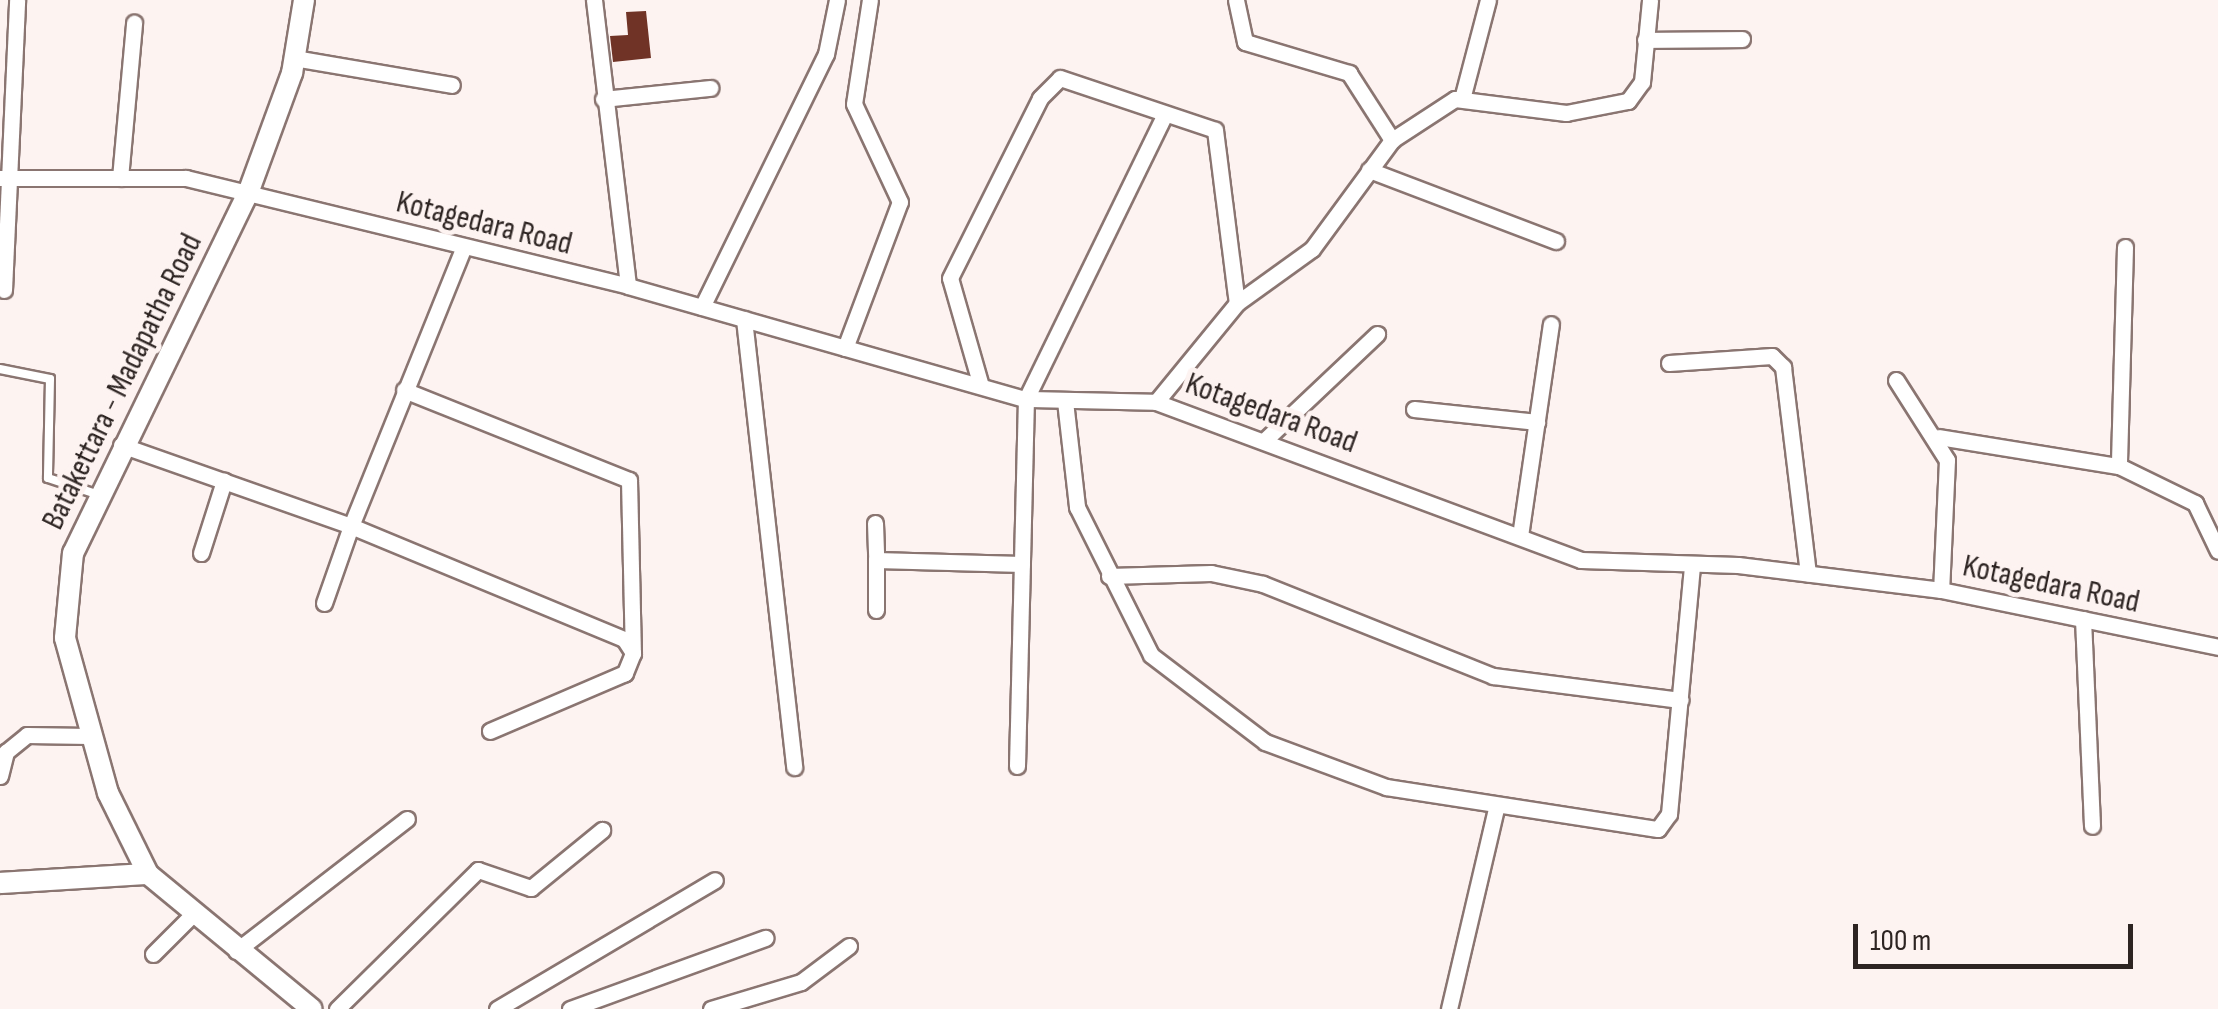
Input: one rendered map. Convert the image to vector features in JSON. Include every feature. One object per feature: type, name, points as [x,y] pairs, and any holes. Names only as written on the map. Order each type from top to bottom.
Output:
[{"type":"street","points":[[4,290],[2,178],[17,0]]},
{"type":"street","name":"Batakettara - Madapatha Road","points":[[304,0],[294,58],[248,193],[121,445],[73,554],[65,638],[89,736],[148,874],[236,951],[312,1009]]},
{"type":"street","points":[[594,0],[628,286]]},
{"type":"street","points":[[702,307],[826,54],[837,0]]},
{"type":"street","points":[[845,348],[900,202],[854,104],[870,0]]},
{"type":"street","points":[[1236,0],[1244,42],[1349,73],[1392,140]]},
{"type":"street","points":[[1462,99],[1488,0]]},
{"type":"street","points":[[1156,402],[1237,303],[1312,249],[1392,140],[1462,99],[1530,111],[1618,107],[1642,82],[1650,0]]},
{"type":"street","points":[[120,178],[134,23]]},
{"type":"street","points":[[1646,40],[1742,39]]},
{"type":"street","points":[[294,58],[452,84]]},
{"type":"street","points":[[981,386],[950,278],[1049,84],[1070,78],[1164,116],[1206,124],[1220,139],[1237,303]]},
{"type":"street","points":[[603,99],[710,88]]},
{"type":"street","points":[[1018,766],[1026,399],[1164,116]]},
{"type":"street","points":[[1369,170],[1556,241]]},
{"type":"street","name":"Kotagedara Road","points":[[2,178],[186,178],[463,249],[628,286],[1026,399],[1156,402],[1266,439],[1581,560],[1808,573],[1941,590],[2218,647]]},
{"type":"street","points":[[2119,466],[2125,247]]},
{"type":"street","points":[[324,603],[404,390],[463,249]]},
{"type":"street","points":[[744,320],[794,768]]},
{"type":"street","points":[[1520,536],[1551,324]]},
{"type":"street","points":[[1266,439],[1377,334]]},
{"type":"street","points":[[1670,363],[1772,356],[1783,367],[1808,573]]},
{"type":"street","points":[[1896,380],[1939,437],[1947,460],[1941,590]]},
{"type":"street","points":[[404,390],[629,480],[633,652],[625,673],[490,731]]},
{"type":"street","points":[[1065,401],[1071,488],[1109,576],[1167,674],[1265,742],[1386,787],[1496,808],[1658,829],[1670,814],[1692,565]]},
{"type":"street","points":[[1414,409],[1537,422]]},
{"type":"street","points":[[1939,437],[2119,466],[2195,503],[2218,551]]},
{"type":"street","points":[[121,445],[352,526],[624,639],[633,652]]},
{"type":"street","points":[[201,553],[224,481]]},
{"type":"street","points":[[874,523],[876,610]]},
{"type":"street","points":[[876,560],[1022,564]]},
{"type":"street","points":[[1109,576],[1179,572],[1263,584],[1493,676],[1680,700]]},
{"type":"street","points":[[2083,619],[2092,826]]},
{"type":"street","points":[[0,776],[6,752],[26,735],[89,736]]},
{"type":"street","points":[[1449,1009],[1496,808]]},
{"type":"street","points":[[236,951],[407,819]]},
{"type":"street","points":[[337,1009],[478,870],[531,888],[602,830]]},
{"type":"street","points":[[0,883],[148,874]]},
{"type":"street","points":[[497,1009],[714,880]]},
{"type":"street","points":[[154,954],[192,914]]},
{"type":"street","points":[[570,1009],[765,938]]},
{"type":"street","points":[[711,1009],[801,982],[850,946]]},
{"type":"lane","points":[[0,368],[50,379],[48,478],[99,495]]},
{"type":"building","points":[[646,11],[651,58],[613,62],[610,36],[628,35],[626,12]]}]
